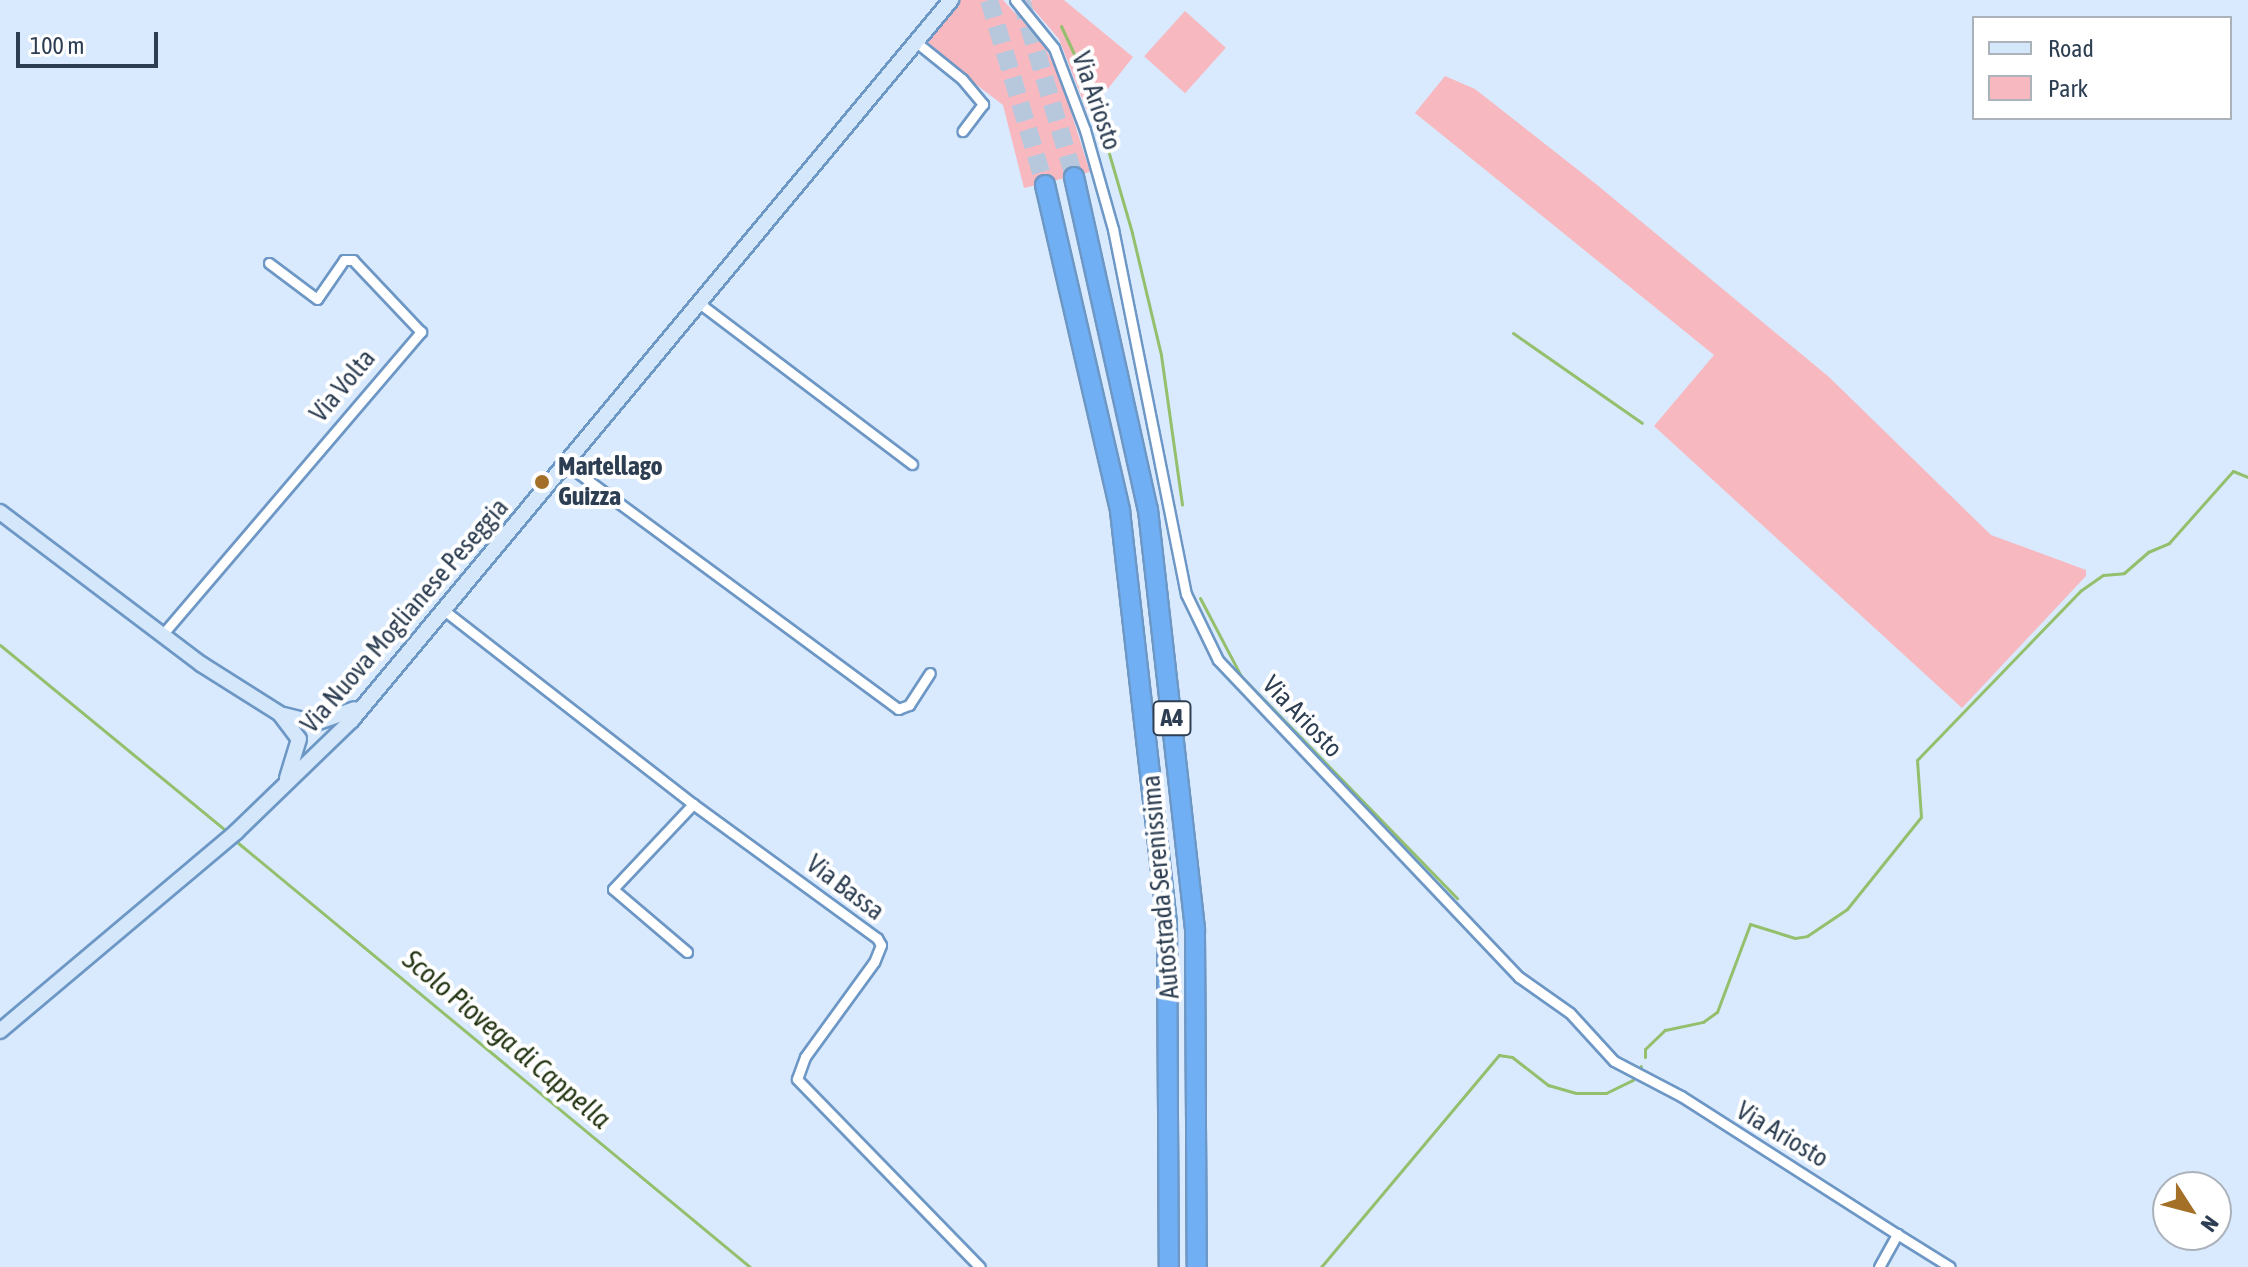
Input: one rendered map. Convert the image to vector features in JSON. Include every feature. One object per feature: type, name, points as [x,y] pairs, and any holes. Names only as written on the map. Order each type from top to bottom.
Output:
[{"type":"highway","name":"Autostrada Serenissima","points":[[1074,177],[1152,542],[1195,931],[1197,1267]]},
{"type":"highway","name":"Autostrada Serenissima","points":[[1045,185],[1120,511],[1167,923],[1169,1267]]},
{"type":"main road","name":"Via Nuova Moglianese Peseggia","points":[[0,1031],[275,796],[369,700],[949,1]]},
{"type":"main road","points":[[0,512],[162,635],[280,714],[307,723],[319,735],[322,751]]},
{"type":"main road","points":[[307,723],[340,718],[369,700]]},
{"type":"main road","points":[[280,714],[299,739],[322,751]]},
{"type":"main road","points":[[275,796],[296,763],[299,739]]},
{"type":"street","name":"Via Ariosto","points":[[1015,0],[1054,48],[1085,130],[1113,229],[1186,594],[1218,660],[1519,977],[1570,1013],[1614,1061],[1681,1096],[1950,1267]]},
{"type":"street","points":[[916,42],[962,79],[983,104],[963,131]]},
{"type":"street","name":"Via Volta","points":[[162,635],[421,332],[353,260],[344,260],[317,299],[269,263]]},
{"type":"street","points":[[699,303],[912,464]]},
{"type":"street","points":[[566,464],[898,709],[906,709],[930,673]]},
{"type":"street","name":"Via Bassa","points":[[445,611],[693,804],[877,938],[881,945],[874,962],[805,1057],[797,1079],[980,1267]]},
{"type":"street","points":[[687,952],[613,889],[693,804]]},
{"type":"street","points":[[1879,1267],[1897,1234]]},
{"type":"green space","points":[[960,0],[1003,0],[1043,43],[1060,77],[1090,172],[1024,188],[1003,105],[923,44]]},
{"type":"green space","points":[[1032,0],[1064,0],[1133,57],[1088,114],[1059,39],[1029,4]]},
{"type":"green space","points":[[1185,11],[1226,48],[1185,93],[1144,56]]},
{"type":"green space","points":[[1445,76],[1475,89],[1596,184],[1829,377],[1991,535],[2086,570],[2086,576],[1962,708],[1654,426],[1714,355],[1415,113]]},
{"type":"waterway","points":[[1061,26],[1090,88],[1132,233],[1161,355],[1182,505]]},
{"type":"waterway","points":[[1513,333],[1642,423]]},
{"type":"waterway","name":"Scolo Piovega di Cappella","points":[[1645,1057],[1645,1049],[1665,1030],[1703,1022],[1717,1012],[1750,924],[1795,938],[1807,936],[1847,909],[1921,817],[1917,760],[2080,591],[2103,575],[2124,573],[2148,552],[2169,543],[2233,471],[2248,477]]},
{"type":"waterway","points":[[1200,598],[1241,676],[1457,898]]},
{"type":"waterway","name":"Scolo Piovega di Cappella","points":[[0,645],[224,829]]},
{"type":"waterway","name":"Scolo Piovega di Cappella","points":[[237,842],[750,1267]]},
{"type":"waterway","name":"Scolo Piovega di Cappella","points":[[1321,1267],[1499,1055],[1512,1057],[1548,1085],[1576,1093],[1606,1093],[1633,1080]]},
{"type":"tunnel","points":[[989,0],[1045,185]]},
{"type":"tunnel","points":[[1021,0],[1074,177]]},
{"type":"place","name":"Martellago Guizza","points":[[542,482]]}]
